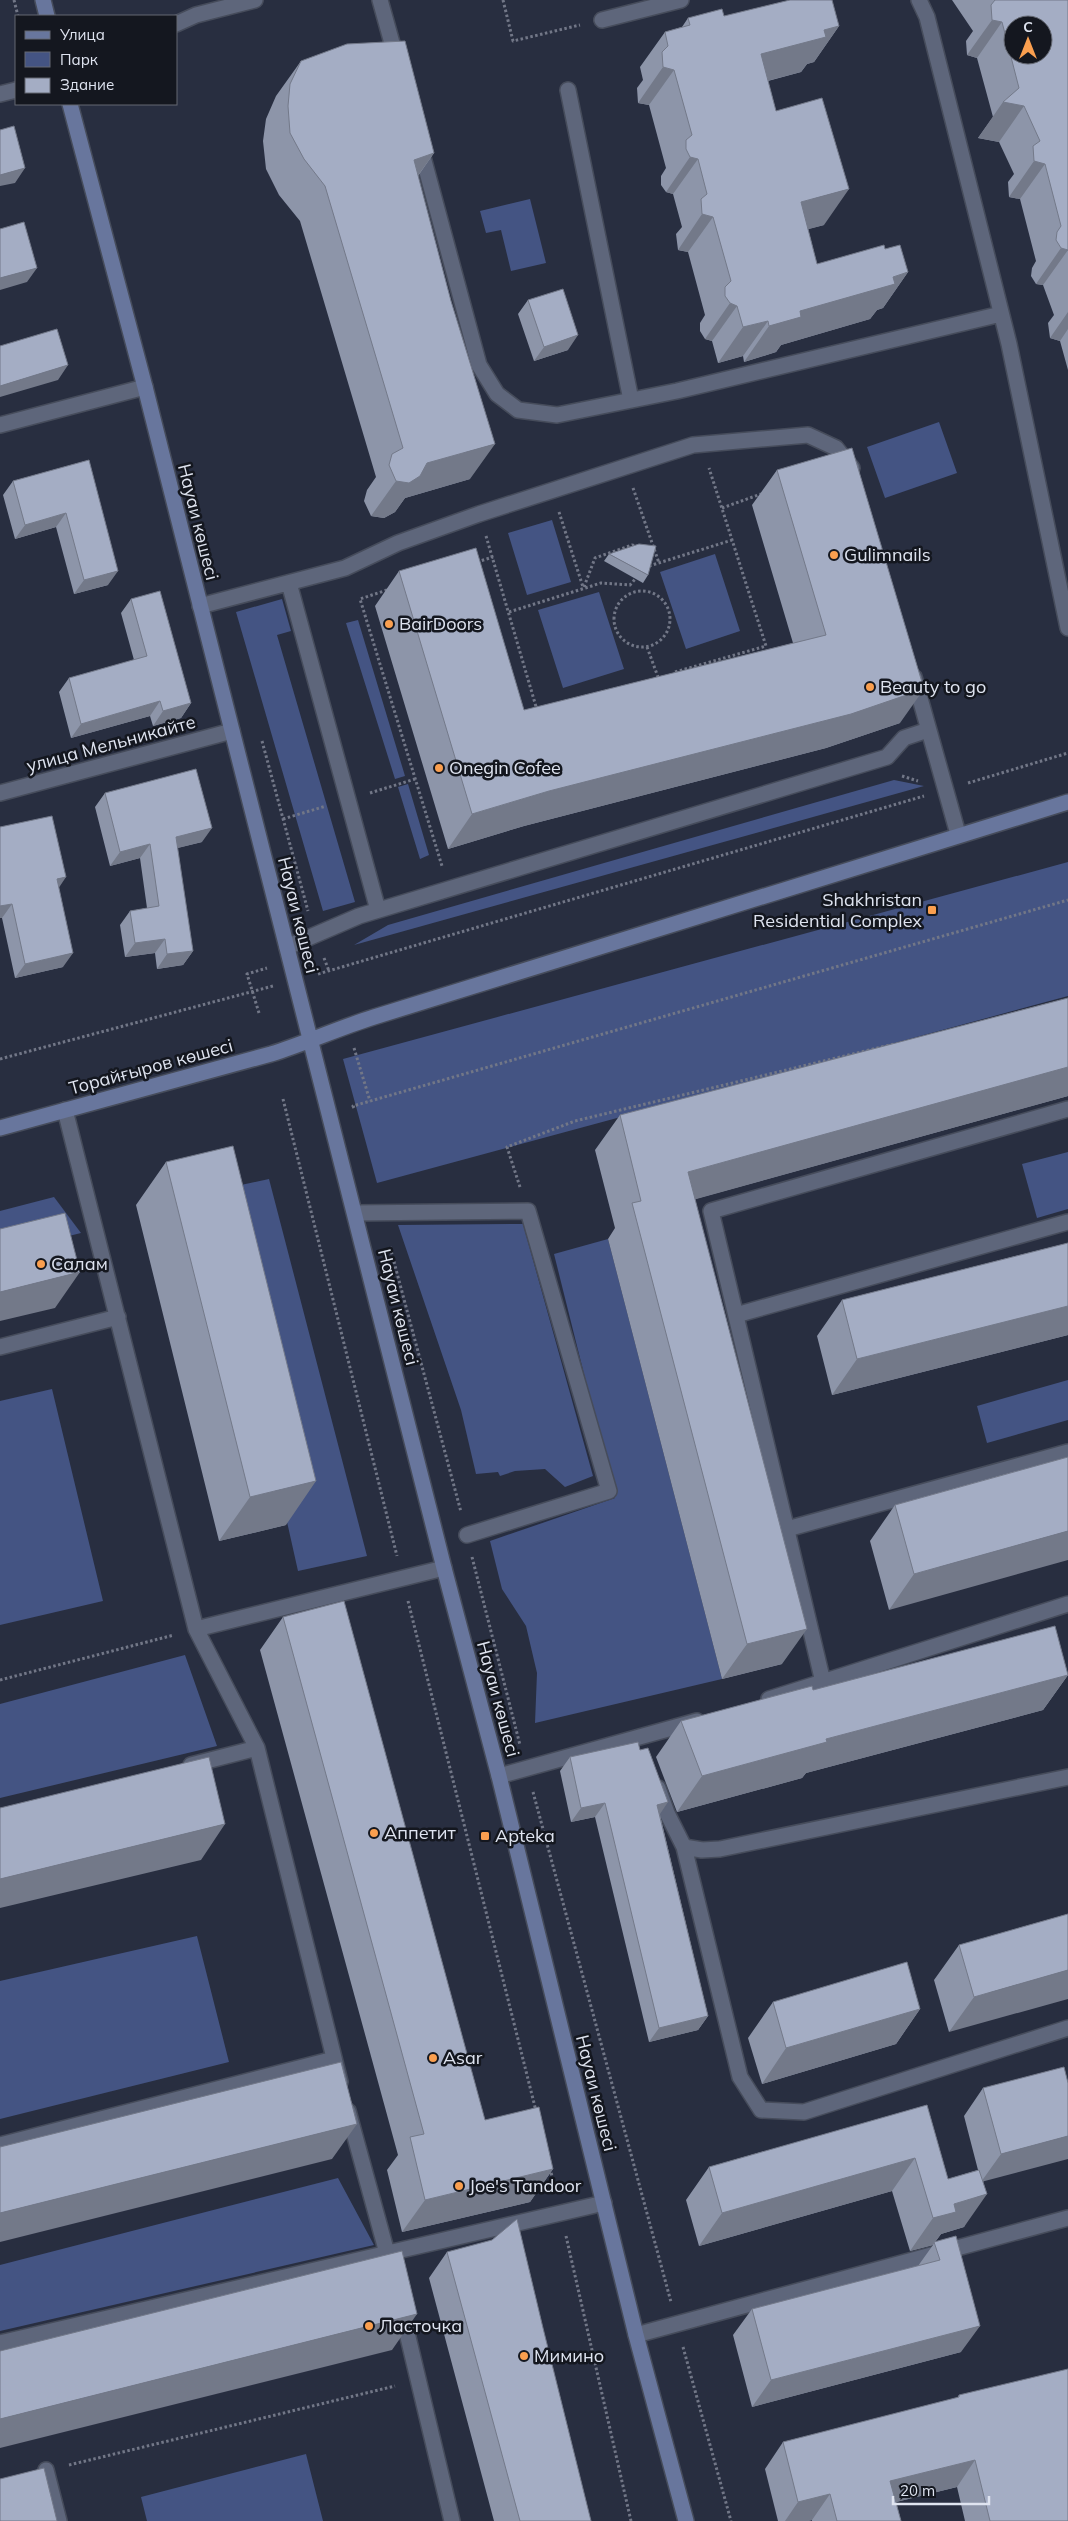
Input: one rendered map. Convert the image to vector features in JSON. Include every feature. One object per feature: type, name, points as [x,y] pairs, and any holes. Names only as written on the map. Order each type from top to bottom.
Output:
[{"type":"street","points":[[43,0],[47,15]]},
{"type":"street","points":[[178,23],[196,15],[255,0]]},
{"type":"street","points":[[380,0],[400,72]]},
{"type":"street","points":[[602,20],[681,0]]},
{"type":"street","points":[[919,0],[927,17],[1001,314],[1068,628]]},
{"type":"street","points":[[0,94],[15,90]]},
{"type":"street","points":[[568,90],[632,400]]},
{"type":"street","name":"Науаи көшесі","points":[[70,105],[145,387],[444,1568],[500,1776],[636,2335],[686,2521]]},
{"type":"street","points":[[415,127],[479,365],[497,394],[518,410],[557,415],[632,400],[1001,314]]},
{"type":"street","points":[[0,425],[145,387]]},
{"type":"street","points":[[200,606],[345,568],[398,544],[480,514],[701,444],[808,435],[836,448],[857,474],[859,484]]},
{"type":"street","points":[[290,583],[378,910]]},
{"type":"street","points":[[910,664],[958,834]]},
{"type":"street","points":[[287,947],[378,910],[887,757],[904,738],[928,730]]},
{"type":"street","name":"улица Мельникайте","points":[[0,793],[232,732]]},
{"type":"street","name":"Торайғыров көшесі","points":[[0,1128],[312,1041],[347,1026],[958,834],[1068,802]]},
{"type":"street","points":[[823,1682],[711,1211],[1068,1109]]},
{"type":"street","points":[[65,1110],[196,1629],[257,1748],[334,2059],[388,2254],[452,2521]]},
{"type":"street","points":[[355,1214],[528,1211],[609,1491],[467,1535]]},
{"type":"street","points":[[736,1315],[1068,1222]]},
{"type":"street","points":[[0,1347],[118,1317]]},
{"type":"street","points":[[787,1529],[1068,1452]]},
{"type":"street","points":[[196,1629],[444,1568]]},
{"type":"street","points":[[758,1702],[1068,1604]]},
{"type":"street","points":[[500,1776],[641,1742],[711,1717]]},
{"type":"street","points":[[181,1768],[257,1748]]},
{"type":"street","points":[[653,1775],[667,1813],[684,1847],[740,2077],[761,2110],[804,2112],[1068,2028]]},
{"type":"street","points":[[684,1847],[702,1850],[720,1849],[1068,1776]]},
{"type":"street","points":[[0,2145],[334,2059]]},
{"type":"street","points":[[0,2343],[604,2203]]},
{"type":"street","points":[[636,2335],[1068,2218]]},
{"type":"street","points":[[46,2470],[58,2521]]},
{"type":"path","points":[[14,0],[18,15]]},
{"type":"path","points":[[503,0],[513,41],[602,20]]},
{"type":"path","points":[[648,680],[766,646],[701,444]]},
{"type":"path","points":[[632,482],[659,563]]},
{"type":"path","points":[[722,508],[768,492]]},
{"type":"path","points":[[557,508],[584,588]]},
{"type":"path","points":[[480,514],[538,713]]},
{"type":"path","points":[[647,566],[732,540]]},
{"type":"path","points":[[584,588],[595,558],[632,545],[640,547]]},
{"type":"path","points":[[647,549],[655,551]]},
{"type":"path","points":[[474,563],[493,557]]},
{"type":"path","points":[[630,585],[641,572]]},
{"type":"path","points":[[509,612],[600,583],[630,585]]},
{"type":"path","points":[[630,585],[632,592]]},
{"type":"path","points":[[388,590],[360,599],[449,889]]},
{"type":"path","points":[[632,592],[650,592],[658,596],[669,612],[668,630],[663,638],[647,647],[629,644],[616,631],[614,613],[617,604],[632,592]]},
{"type":"path","points":[[647,647],[658,677]]},
{"type":"path","points":[[260,733],[314,936],[329,971],[1068,753]]},
{"type":"path","points":[[355,1115],[353,1106],[1068,900]]},
{"type":"path","points":[[247,974],[258,1013]]},
{"type":"path","points":[[0,1059],[252,992]]},
{"type":"path","points":[[528,1211],[506,1147],[575,1121],[904,1041]]},
{"type":"path","points":[[353,1047],[370,1101]]},
{"type":"path","points":[[283,1099],[537,2117]]},
{"type":"path","points":[[382,1214],[467,1535],[526,1769],[731,2521]]},
{"type":"path","points":[[0,1680],[196,1629]]},
{"type":"path","points":[[549,2165],[631,2521]]},
{"type":"path","points":[[46,2470],[418,2380]]},
{"type":"green space","points":[[530,199],[546,263],[511,271],[501,230],[486,233],[480,211]]},
{"type":"green space","points":[[939,422],[957,473],[885,498],[867,447]]},
{"type":"green space","points":[[552,520],[571,582],[527,595],[508,533]]},
{"type":"green space","points":[[715,554],[740,631],[686,649],[660,572]]},
{"type":"green space","points":[[599,592],[624,669],[563,688],[538,610]]},
{"type":"green space","points":[[282,599],[291,631],[277,635],[355,902],[323,911],[236,612]]},
{"type":"green space","points":[[358,620],[405,776],[395,779],[346,623]]},
{"type":"green space","points":[[894,780],[924,786],[354,945],[388,925]]},
{"type":"green space","points":[[408,784],[429,855],[420,859],[398,787]]},
{"type":"green space","points":[[1068,862],[1068,996],[377,1183],[343,1059]]},
{"type":"green space","points":[[1068,1152],[1068,1209],[1037,1218],[1022,1164]]},
{"type":"green space","points":[[269,1179],[367,1556],[298,1571],[213,1191]]},
{"type":"green space","points":[[54,1197],[81,1233],[0,1253],[0,1211]]},
{"type":"green space","points":[[523,1224],[593,1476],[565,1487],[545,1469],[515,1471],[500,1476],[498,1472],[476,1474],[461,1410],[398,1225]]},
{"type":"green space","points":[[608,1239],[722,1679],[535,1723],[537,1673],[526,1626],[502,1589],[490,1541],[615,1498],[554,1254]]},
{"type":"green space","points":[[1068,1380],[1068,1420],[987,1443],[977,1406]]},
{"type":"green space","points":[[52,1389],[103,1601],[0,1625],[0,1401]]},
{"type":"green space","points":[[185,1655],[217,1746],[0,1798],[0,1704]]},
{"type":"green space","points":[[197,1936],[229,2062],[0,2119],[0,1981]]},
{"type":"green space","points":[[338,2178],[374,2245],[0,2331],[0,2265]]},
{"type":"green space","points":[[306,2454],[323,2521],[147,2521],[141,2497]]},
{"type":"building","points":[[790,0],[832,0],[839,26],[824,30],[826,37],[761,54],[776,111],[822,98],[849,189],[801,202],[817,264],[884,245],[885,249],[900,245],[908,272],[893,277],[895,284],[800,311],[801,317],[769,326],[768,321],[743,327],[737,306],[730,303],[725,296],[725,287],[731,281],[713,217],[702,214],[701,199],[707,194],[698,159],[690,157],[686,149],[686,140],[692,135],[674,70],[663,67],[662,52],[668,46],[665,32],[690,25],[688,18],[722,9],[724,16]]},
{"type":"building","points":[[995,0],[1068,0],[1068,250],[1061,248],[1056,240],[1057,232],[1061,226],[1045,164],[1034,161],[1033,146],[1040,141],[1024,106],[1003,102],[1019,88],[1013,65],[1053,65],[1053,15],[1003,15],[1003,26],[1002,22],[992,20],[991,5]]},
{"type":"building","points":[[405,41],[434,153],[414,160],[451,301],[495,444],[427,463],[420,476],[409,483],[396,481],[389,465],[392,454],[403,448],[325,186],[304,159],[290,133],[288,106],[290,84],[301,61],[347,44]]},
{"type":"building","points":[[14,126],[25,168],[0,175],[0,130]]},
{"type":"building","points":[[24,222],[37,268],[0,278],[0,229]]},
{"type":"building","points":[[563,289],[578,335],[544,347],[528,300]]},
{"type":"building","points":[[57,329],[68,365],[0,386],[0,346]]},
{"type":"building","points":[[852,448],[924,689],[851,714],[549,791],[472,814],[399,571],[476,548],[524,710],[826,635],[777,470]]},
{"type":"building","points":[[89,460],[118,571],[84,580],[66,513],[25,525],[13,481]]},
{"type":"building","points":[[639,544],[656,546],[648,575],[609,554]]},
{"type":"building","points":[[160,591],[191,703],[163,711],[160,701],[81,724],[69,678],[147,656],[131,599]]},
{"type":"building","points":[[196,769],[212,828],[176,837],[193,951],[167,954],[165,939],[135,943],[130,911],[159,906],[150,844],[120,852],[105,793]]},
{"type":"building","points":[[52,816],[66,877],[57,879],[73,953],[25,964],[12,904],[0,906],[0,827]]},
{"type":"building","points":[[1068,998],[1068,1067],[688,1172],[807,1629],[747,1644],[632,1203],[641,1201],[620,1115]]},
{"type":"building","points":[[233,1146],[316,1481],[250,1497],[166,1162]]},
{"type":"building","points":[[65,1213],[80,1272],[0,1292],[0,1229]]},
{"type":"building","points":[[1068,1243],[1068,1306],[857,1359],[842,1300]]},
{"type":"building","points":[[1068,1457],[1068,1531],[914,1574],[895,1505]]},
{"type":"building","points":[[344,1601],[485,2120],[539,2107],[553,2169],[425,2200],[410,2137],[424,2134],[283,1617]]},
{"type":"building","points":[[1055,1626],[1068,1675],[826,1739],[827,1742],[702,1776],[681,1721],[812,1686],[813,1690]]},
{"type":"building","points":[[638,1742],[640,1750],[648,1748],[668,1802],[657,1805],[708,2016],[659,2028],[605,1803],[581,1808],[570,1757]]},
{"type":"building","points":[[209,1757],[225,1824],[0,1879],[0,1808]]},
{"type":"building","points":[[1068,1914],[1068,1970],[974,1997],[959,1945]]},
{"type":"building","points":[[907,1962],[920,2009],[786,2048],[773,2002]]},
{"type":"building","points":[[341,2062],[357,2124],[0,2213],[0,2147]]},
{"type":"building","points":[[1064,2067],[1068,2083],[1068,2136],[1001,2154],[983,2088]]},
{"type":"building","points":[[927,2105],[948,2179],[979,2170],[987,2194],[954,2204],[956,2212],[933,2218],[915,2158],[722,2213],[709,2167]]},
{"type":"building","points":[[517,2219],[591,2521],[520,2521],[447,2252],[492,2240]]},
{"type":"building","points":[[956,2236],[980,2326],[771,2380],[752,2309],[940,2260],[934,2242]]},
{"type":"building","points":[[402,2251],[417,2314],[0,2419],[0,2351]]},
{"type":"building","points":[[1068,2369],[1068,2521],[990,2521],[975,2460],[890,2481],[901,2521],[837,2521],[830,2494],[798,2502],[783,2442],[959,2397],[959,2395]]},
{"type":"building","points":[[44,2468],[57,2521],[0,2521],[0,2479]]},
{"type":"place","name":"Gulimnails","points":[[834,555]]},
{"type":"place","name":"BairDoors","points":[[389,624]]},
{"type":"place","name":"Beauty to go","points":[[870,687]]},
{"type":"place","name":"Onegin Cofee","points":[[439,768]]},
{"type":"place","name":"Shakhristan Residential Complex","points":[[932,910]]},
{"type":"place","name":"Салам","points":[[41,1264]]},
{"type":"place","name":"Аппетит","points":[[374,1833]]},
{"type":"place","name":"Apteka","points":[[485,1836]]},
{"type":"place","name":"Asar","points":[[433,2058]]},
{"type":"place","name":"Joe's Tandoor","points":[[459,2186]]},
{"type":"place","name":"Ласточка","points":[[369,2326]]},
{"type":"place","name":"Мимино","points":[[524,2356]]}]
